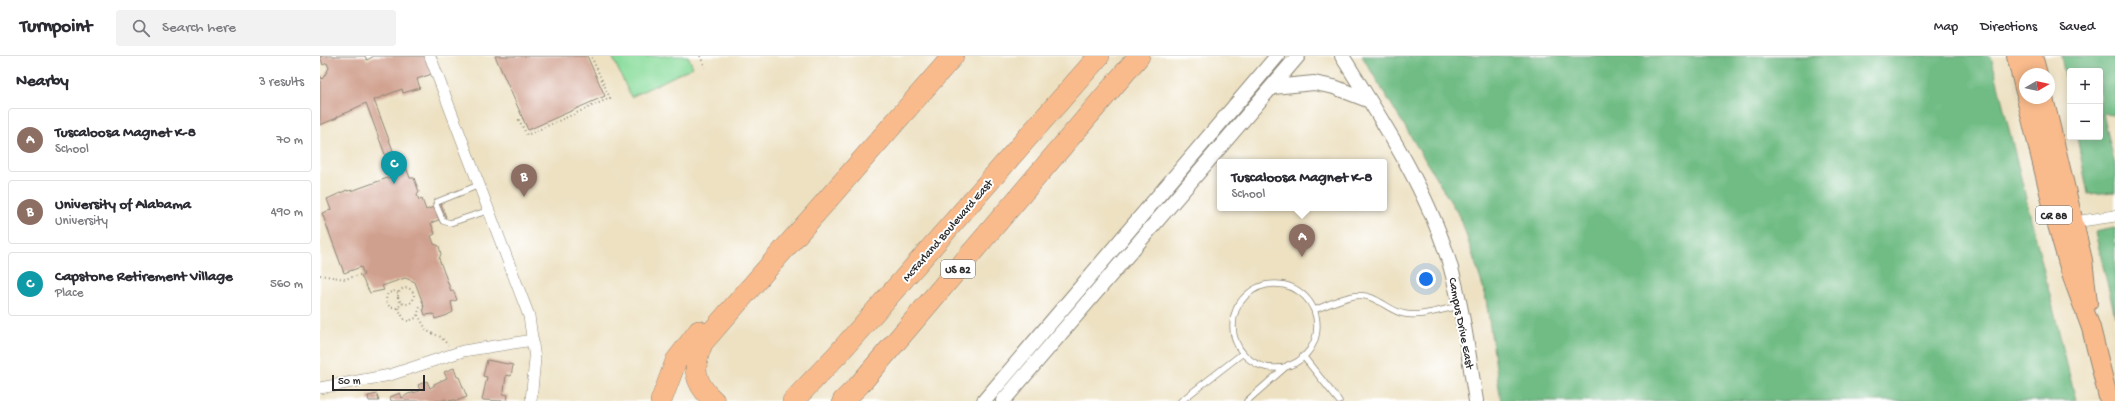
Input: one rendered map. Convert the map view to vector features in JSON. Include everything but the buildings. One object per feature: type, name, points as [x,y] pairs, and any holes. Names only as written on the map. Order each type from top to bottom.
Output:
[{"type":"highway","points":[[661,401],[676,361],[693,339],[938,56]]},
{"type":"highway","points":[[714,401],[704,392],[696,375],[696,358],[703,342],[953,56]]},
{"type":"highway","name":"McFarland Boulevard East","points":[[793,401],[811,383],[1098,56]]},
{"type":"highway","name":"US 82","points":[[843,401],[865,378],[1140,56]]},
{"type":"highway","points":[[778,401],[811,383]]},
{"type":"main road","name":"CR 88","points":[[2016,56],[2021,68]]},
{"type":"main road","points":[[2033,56],[2036,68]]},
{"type":"main road","name":"CR 88","points":[[2034,104],[2057,225],[2071,274],[2091,328],[2108,401]]},
{"type":"main road","name":"CR 88","points":[[2035,104],[2075,222],[2084,260],[2091,328]]},
{"type":"street","points":[[430,56],[490,210],[529,316],[535,359],[531,401]]},
{"type":"street","points":[[984,401],[1277,56]]},
{"type":"street","points":[[1003,401],[1298,56]]},
{"type":"street","name":"Campus Drive East","points":[[1342,56],[1370,101],[1423,196],[1434,219],[1447,254],[1460,306],[1476,401]]},
{"type":"street","points":[[1273,87],[1314,83],[1334,87],[1370,101]]},
{"type":"street","points":[[2057,225],[2115,216]]},
{"type":"street","points":[[320,388],[390,375],[451,354],[533,340]]},
{"type":"lane","points":[[480,185],[437,202],[436,205],[442,221],[450,223],[490,210]]},
{"type":"lane","points":[[1247,401],[1288,365],[1303,356],[1309,349],[1315,337],[1316,323],[1314,310],[1306,298],[1295,289],[1282,284],[1268,284],[1255,289],[1244,297],[1236,309],[1233,323],[1235,337],[1243,352],[1250,359],[1262,366],[1275,368],[1288,365]]},
{"type":"lane","points":[[1314,310],[1352,296],[1364,295],[1395,312],[1406,314],[1460,306]]},
{"type":"lane","points":[[1181,401],[1243,352]]},
{"type":"lane","points":[[1303,356],[1339,401]]},
{"type":"path","points":[[523,118],[520,120],[527,135],[610,98],[602,86],[591,56]]},
{"type":"path","points":[[700,56],[705,67]]},
{"type":"path","points":[[320,275],[345,280],[364,274]]},
{"type":"path","points":[[398,308],[388,306],[386,297],[392,292],[398,292],[404,288],[412,290],[414,293],[412,301],[409,303],[402,303]]},
{"type":"path","points":[[398,292],[398,296],[402,303]]},
{"type":"path","points":[[398,308],[402,303]]},
{"type":"path","points":[[398,308],[404,319],[408,321],[413,320],[418,315],[420,307],[424,306]]},
{"type":"path","points":[[418,315],[427,331],[445,340],[451,354]]},
{"type":"green space","points":[[612,56],[688,56],[693,67],[631,97]]},
{"type":"green space","points":[[1362,56],[1991,56],[2076,401],[1501,401],[1485,293],[1461,219]]},
{"type":"green space","points":[[2061,56],[2115,56],[2115,115],[2103,114],[2103,68],[2067,68],[2067,87]]},
{"type":"green space","points":[[2103,114],[2115,164],[2115,192],[2088,194],[2078,140],[2103,140]]},
{"type":"green space","points":[[2115,228],[2115,316],[2095,232]]},
{"type":"place","name":"Capstone Retirement Village","points":[[394,184]]},
{"type":"place","name":"University of Alabama","points":[[524,197]]},
{"type":"place","name":"Tuscaloosa Magnet K-8","points":[[1302,257]]}]
